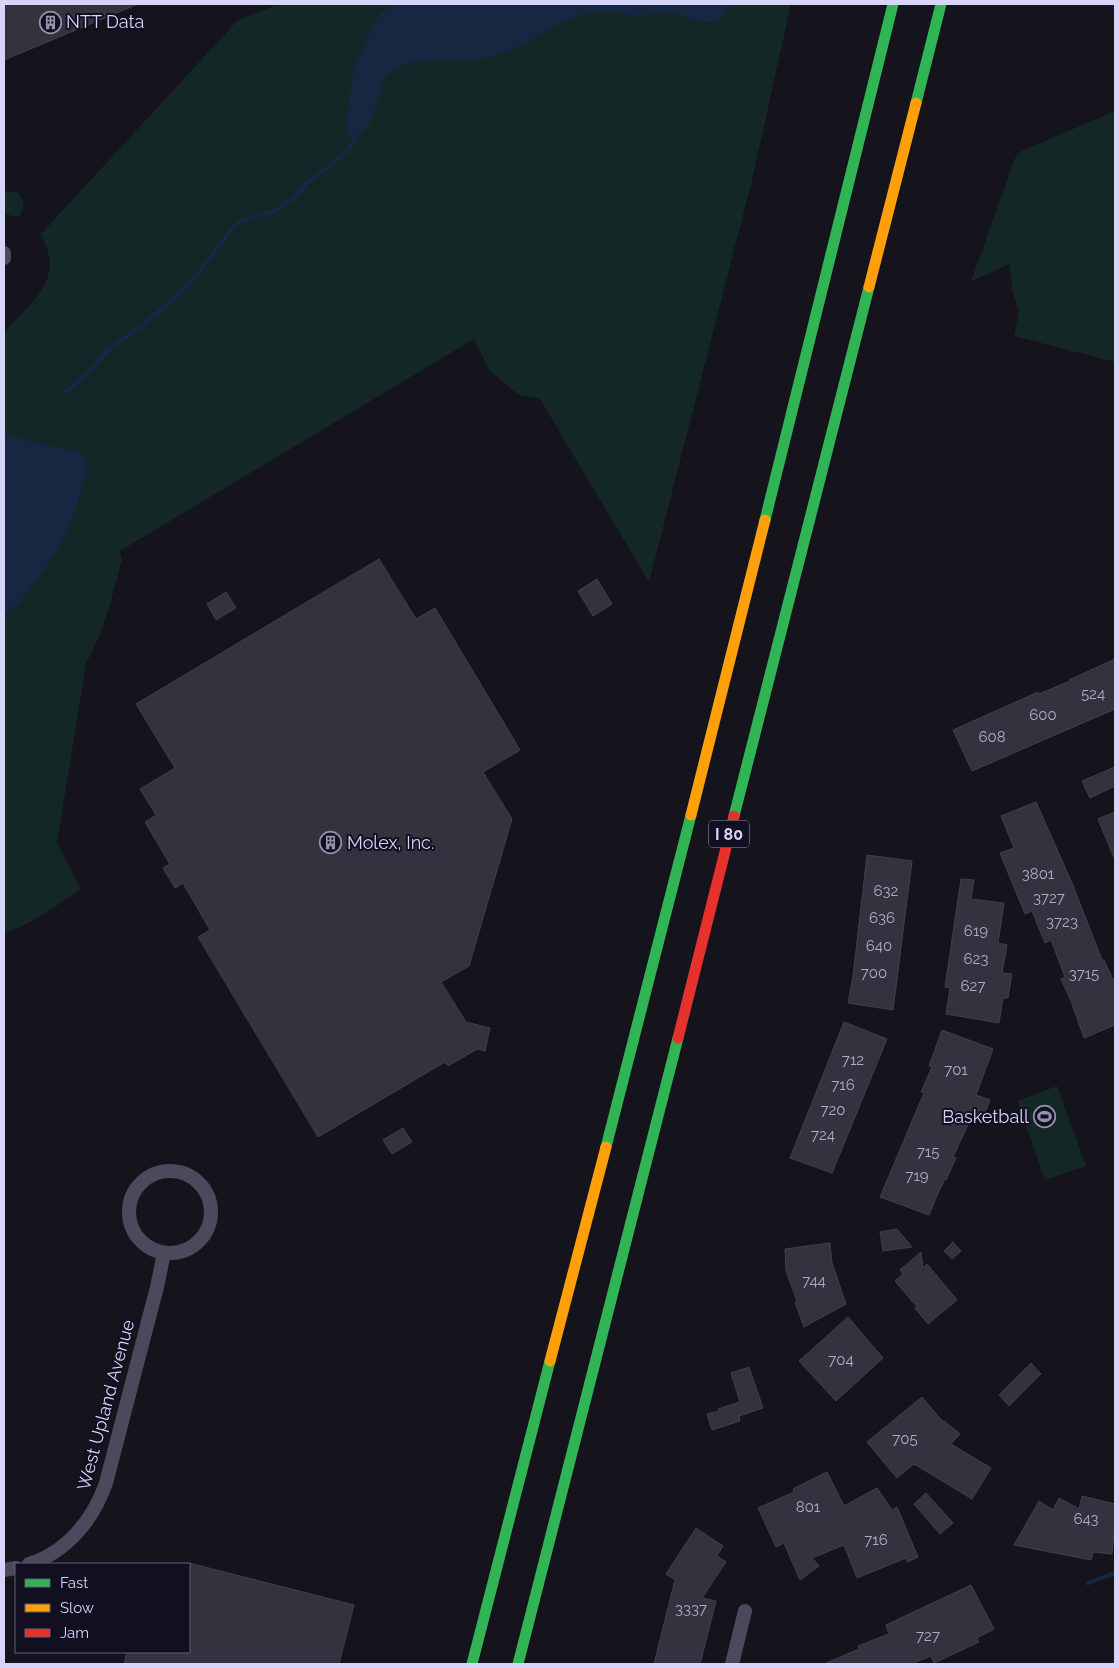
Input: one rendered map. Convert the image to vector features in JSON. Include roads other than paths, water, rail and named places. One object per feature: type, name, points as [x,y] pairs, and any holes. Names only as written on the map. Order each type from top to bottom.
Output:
[{"type":"highway","name":"I 80","points":[[472,1664],[682,852],[893,4]]},
{"type":"highway","name":"I 80","points":[[518,1664],[941,4]]},
{"type":"street","points":[[4,253],[4,258]]},
{"type":"street","points":[[174,1172],[187,1175],[198,1183],[206,1193],[210,1206],[210,1219],[206,1232],[198,1242],[188,1249],[176,1253],[164,1253],[151,1249],[139,1240],[132,1229],[128,1215],[130,1201],[136,1188],[147,1178],[160,1173],[174,1172]]},
{"type":"street","name":"West Upland Avenue","points":[[31,1563],[56,1551],[73,1538],[89,1520],[101,1499],[155,1297],[164,1253]]},
{"type":"street","points":[[732,1664],[740,1650],[745,1611]]},
{"type":"water","points":[[393,4],[729,4],[724,16],[720,20],[713,22],[702,22],[669,13],[635,16],[619,12],[588,14],[565,21],[506,52],[482,59],[426,61],[405,65],[387,76],[371,122],[366,130],[360,135],[351,137],[347,132],[347,122],[353,71],[371,28],[380,14]]},
{"type":"water","points":[[4,433],[41,444],[74,450],[80,454],[88,469],[71,523],[55,555],[21,602],[4,614]]},
{"type":"waterway","points":[[66,392],[89,372],[109,349],[144,324],[189,285],[234,226],[242,220],[275,211],[293,199],[307,183],[347,152],[356,137]]},
{"type":"waterway","points":[[1088,1583],[1115,1573]]},
{"type":"place","name":"NTT Data","points":[[50,22]]},
{"type":"place","name":"Molex, Inc.","points":[[331,843]]},
{"type":"place","name":"Basketball","points":[[1045,1117]]}]
